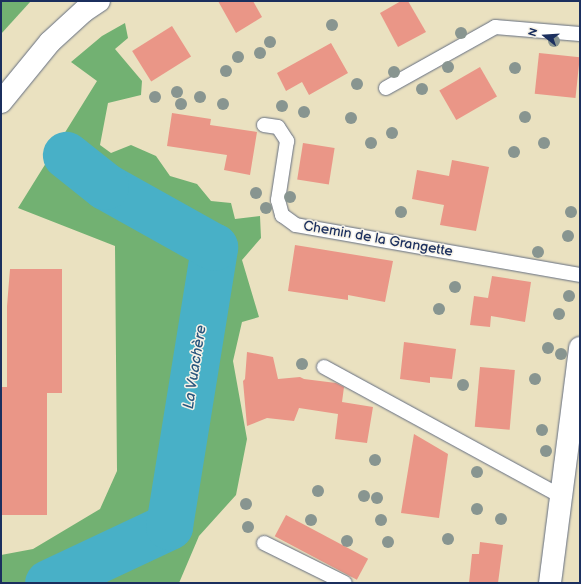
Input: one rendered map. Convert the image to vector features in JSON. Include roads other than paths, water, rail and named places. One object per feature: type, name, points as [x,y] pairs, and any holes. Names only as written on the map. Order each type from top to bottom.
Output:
[{"type":"street","points":[[1,102],[50,42],[84,11],[99,1]]},
{"type":"street","points":[[550,583],[580,348]]},
{"type":"lane","points":[[386,88],[495,27],[580,34]]},
{"type":"lane","name":"Chemin de la Grangette","points":[[264,125],[278,127],[287,141],[278,200],[282,215],[296,225],[580,275]]},
{"type":"lane","points":[[324,367],[561,496]]},
{"type":"lane","points":[[264,543],[345,583]]},
{"type":"waterway","name":"La Vuachère","points":[[48,583],[169,526],[214,247],[105,186],[66,155]]}]
